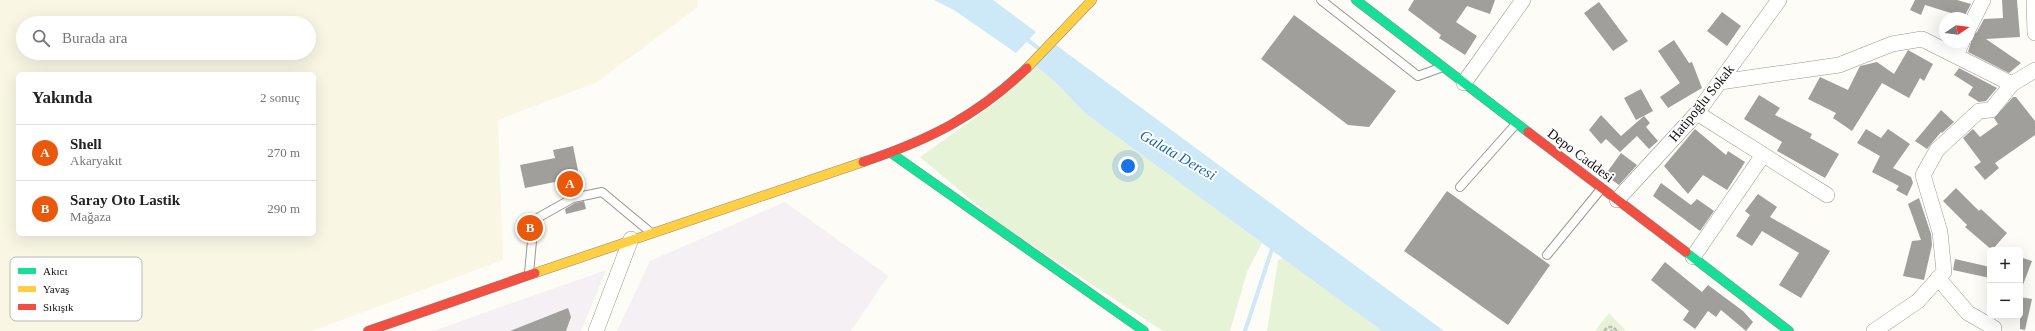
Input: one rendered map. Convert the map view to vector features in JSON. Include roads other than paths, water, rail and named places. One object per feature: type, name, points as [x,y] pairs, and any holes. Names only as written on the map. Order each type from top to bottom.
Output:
[{"type":"main road","points":[[368,331],[651,232],[891,153],[925,139],[972,114],[1016,80],[1092,0]]},
{"type":"main road","name":"Depo Caddesi","points":[[1356,0],[1371,5],[1443,67],[1789,331]]},
{"type":"main road","points":[[891,153],[1144,331]]},
{"type":"street","points":[[1464,83],[1523,0]]},
{"type":"street","name":"Hatipoğlu Sokak","points":[[1617,200],[1697,113],[1778,0]]},
{"type":"street","points":[[1975,16],[1983,0]]},
{"type":"street","points":[[2034,0],[2035,33]]},
{"type":"street","points":[[1720,82],[1839,65],[1892,44],[1922,39],[1939,43]]},
{"type":"street","points":[[1959,48],[2012,84]]},
{"type":"street","points":[[1874,331],[1918,301],[1944,272],[1940,232],[1922,175],[1937,150],[1979,111],[1991,110],[2012,84],[2035,70]]},
{"type":"street","points":[[1697,113],[1827,195]]},
{"type":"street","points":[[1693,257],[1763,155]]},
{"type":"street","points":[[596,331],[631,239]]},
{"type":"street","points":[[1938,278],[1968,313],[1994,328]]},
{"type":"lane","points":[[1321,0],[1418,76],[1443,67]]},
{"type":"lane","points":[[1460,187],[1517,123]]},
{"type":"lane","points":[[1547,255],[1602,188]]},
{"type":"lane","points":[[528,274],[534,220],[573,198],[602,192],[651,232]]},
{"type":"water","points":[[934,0],[993,0],[1036,32],[1016,53],[954,10]]},
{"type":"water","points":[[1056,45],[1444,331],[1382,331],[1086,114],[1056,83],[1036,66]]},
{"type":"waterway","name":"Galata Deresi","points":[[1024,37],[1038,48]]},
{"type":"waterway","points":[[1245,331],[1273,246]]},
{"type":"place","name":"Shell","points":[[570,184]]},
{"type":"place","name":"Saray Oto Lastik","points":[[530,228]]}]
